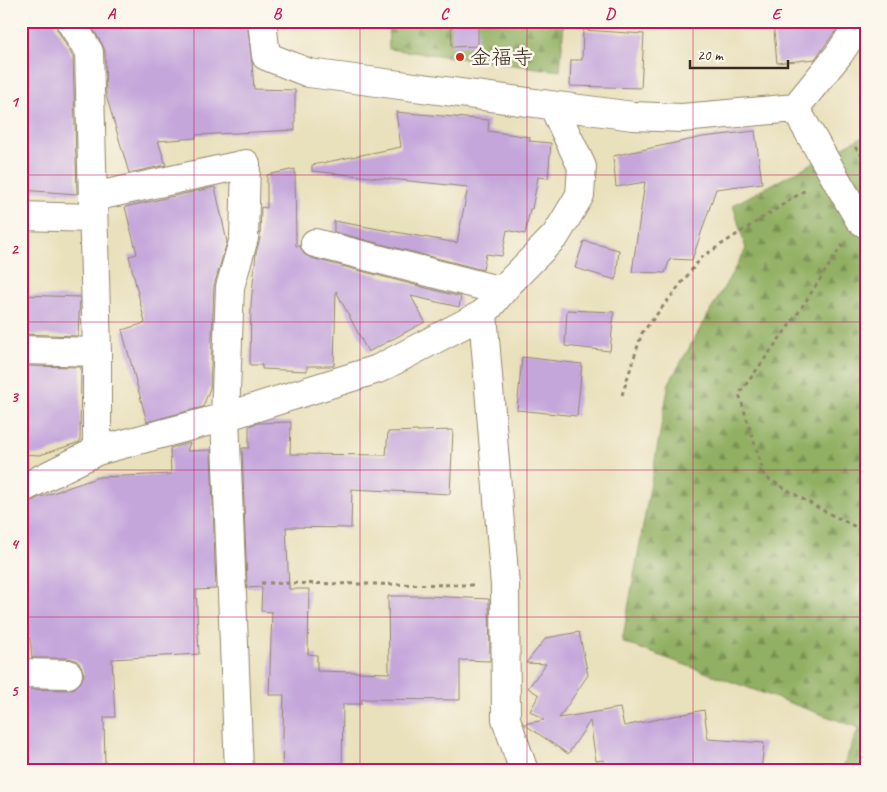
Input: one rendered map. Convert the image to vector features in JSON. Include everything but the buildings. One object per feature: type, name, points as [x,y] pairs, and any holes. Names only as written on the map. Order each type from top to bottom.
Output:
[{"type":"street","points":[[70,21],[89,52],[97,352],[97,451]]},
{"type":"street","points":[[262,21],[266,56],[309,73],[633,116],[682,118],[795,108],[839,54],[862,21]]},
{"type":"street","points":[[21,489],[97,451],[225,417],[378,369],[483,314],[502,291],[556,235],[580,195],[582,167],[553,106]]},
{"type":"street","points":[[795,108],[862,221]]},
{"type":"street","points":[[21,216],[93,208],[246,164],[244,238],[230,287],[225,417],[239,771]]},
{"type":"street","points":[[316,243],[502,291]]},
{"type":"street","points":[[483,314],[505,586],[506,719],[524,771]]},
{"type":"street","points":[[21,350],[97,352]]},
{"type":"street","points":[[21,673],[68,674]]},
{"type":"path","points":[[622,395],[642,333],[702,257],[832,172]]},
{"type":"path","points":[[862,221],[739,394],[765,477],[822,510],[866,532]]},
{"type":"path","points":[[232,583],[505,586]]},
{"type":"green space","points":[[388,21],[564,21],[560,71],[389,49]]},
{"type":"green space","points":[[866,135],[866,771],[841,771],[859,728],[622,642],[669,383],[746,249],[733,205]]},
{"type":"place","name":"金福寺","points":[[460,57]]}]
